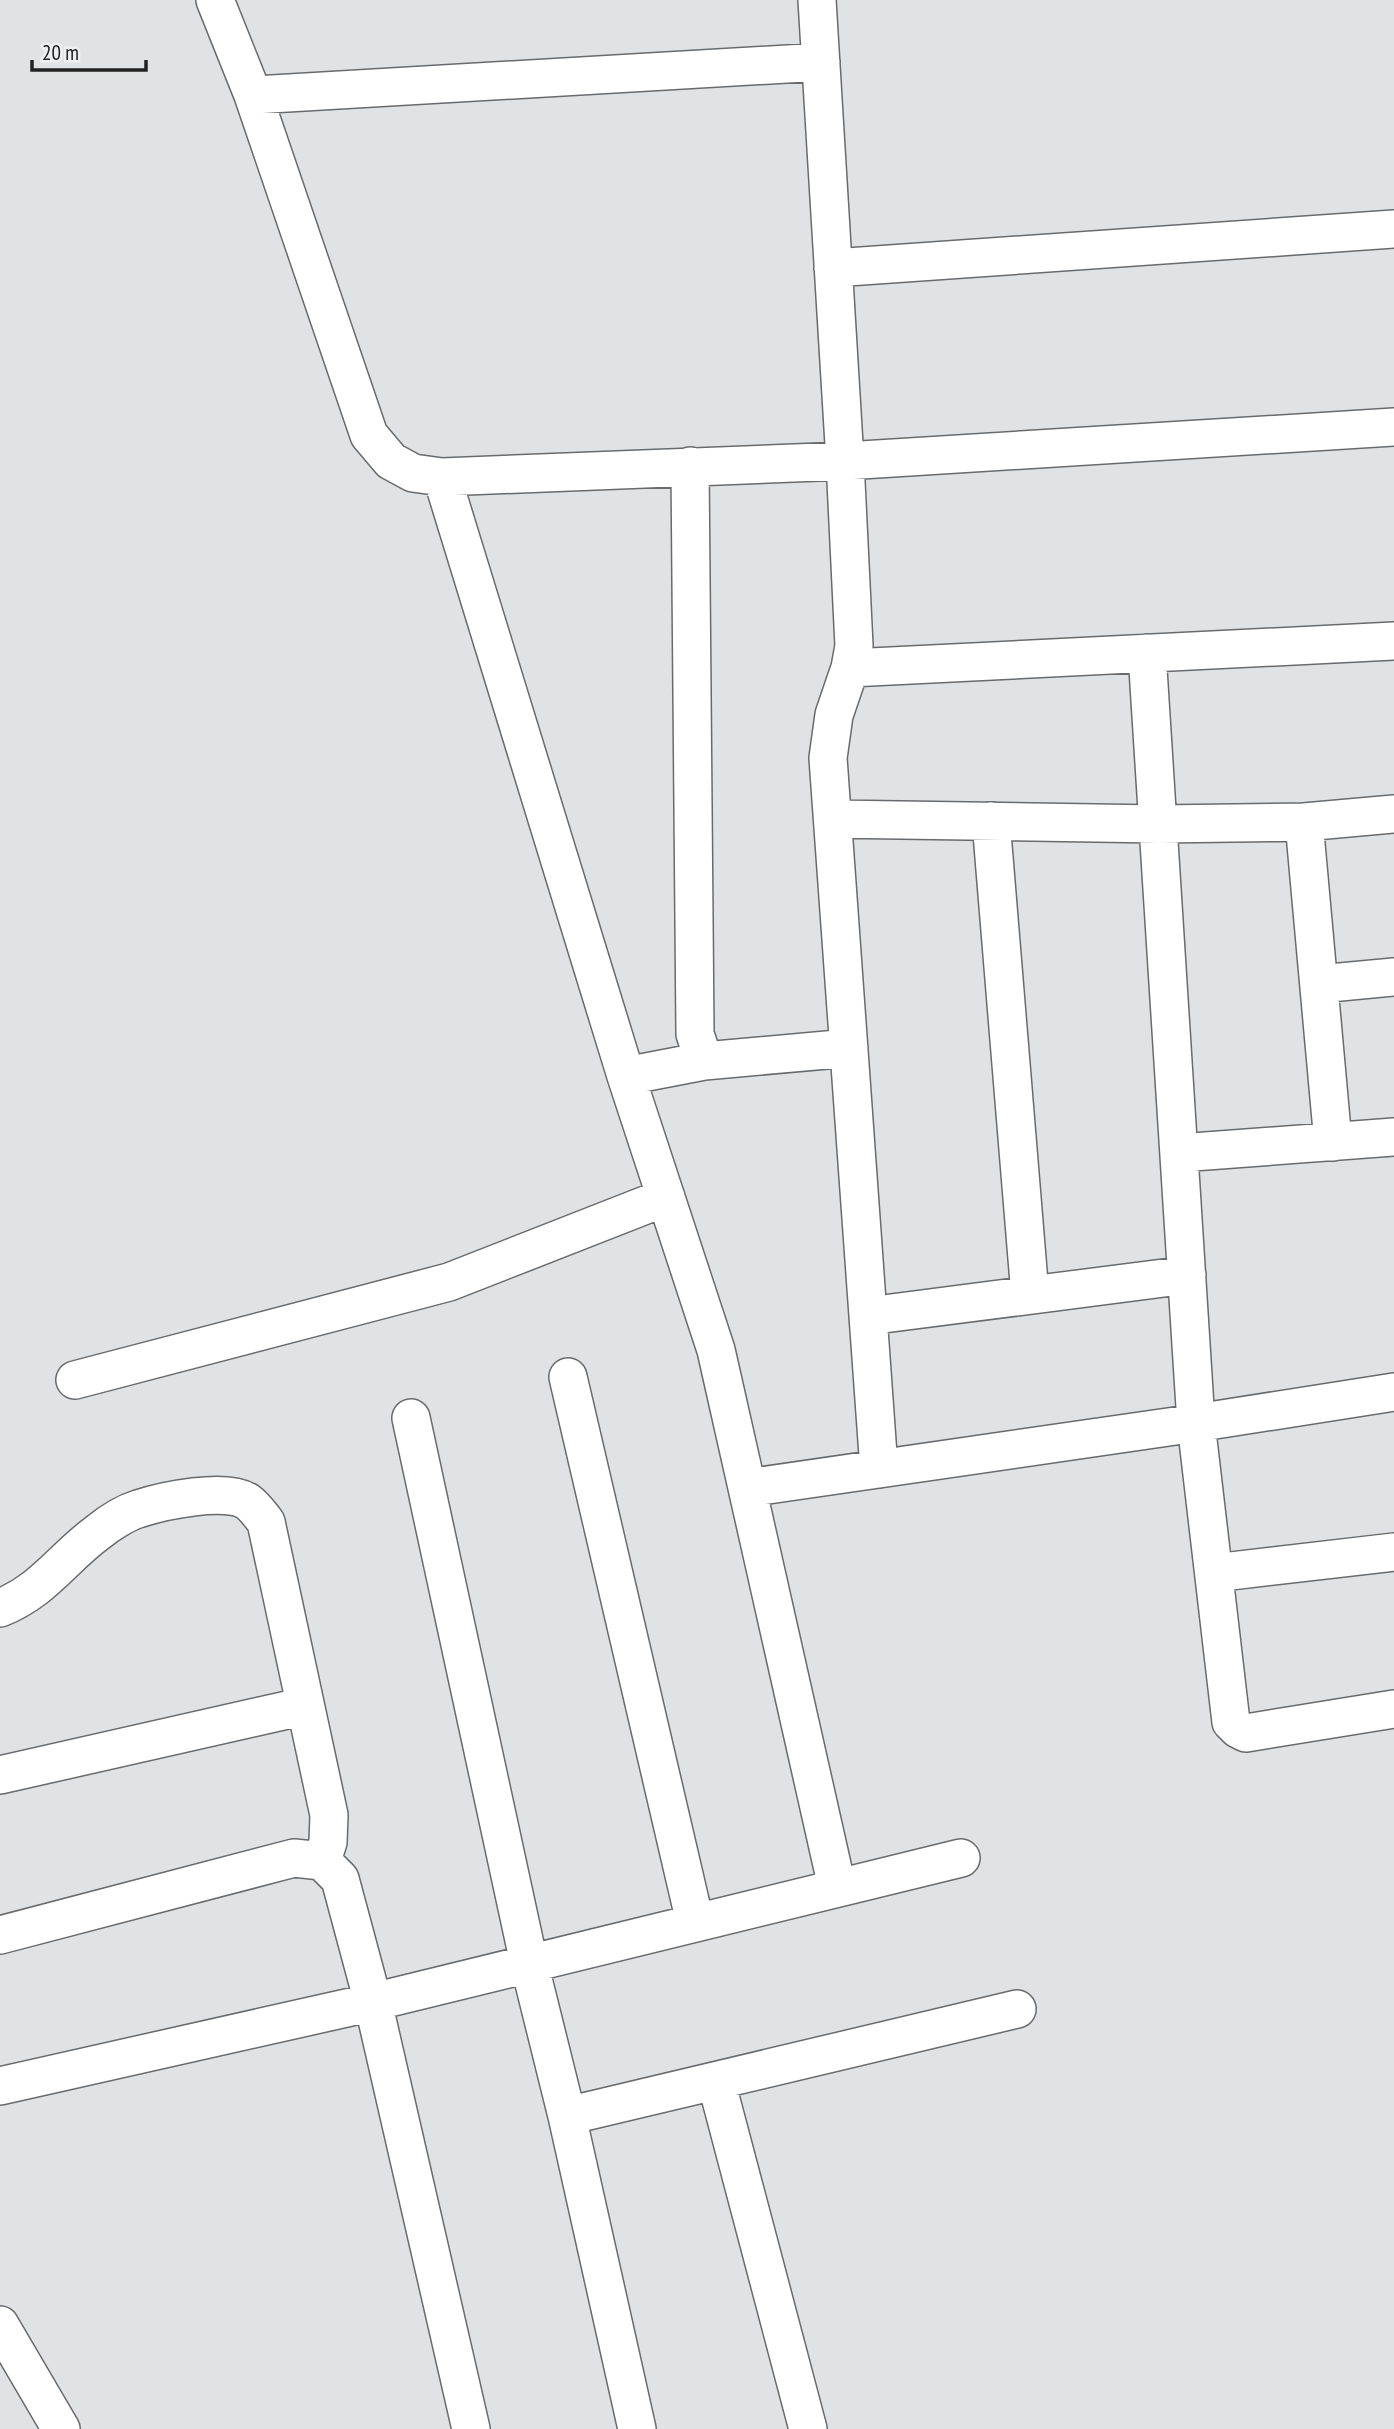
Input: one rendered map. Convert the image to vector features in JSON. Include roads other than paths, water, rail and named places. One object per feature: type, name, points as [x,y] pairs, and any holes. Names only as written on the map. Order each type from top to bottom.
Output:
[{"type":"street","points":[[215,0],[253,95],[369,435],[391,461],[413,473],[442,477],[845,461],[1394,427]]},
{"type":"street","points":[[817,0],[845,461],[853,646],[850,667],[834,715],[828,758],[879,1469]]},
{"type":"street","points":[[253,95],[821,62]]},
{"type":"street","points":[[833,268],[1394,229]]},
{"type":"street","points":[[691,466],[695,1034],[704,1062]]},
{"type":"street","points":[[442,477],[626,1076],[716,1350],[838,1887]]},
{"type":"street","points":[[850,667],[1394,641]]},
{"type":"street","points":[[1147,653],[1196,1423],[1231,1722],[1246,1733],[1394,1709]]},
{"type":"street","points":[[832,819],[1159,824],[1304,822],[1394,814]]},
{"type":"street","points":[[991,821],[1030,1295]]},
{"type":"street","points":[[1304,822],[1333,1142]]},
{"type":"street","points":[[1319,984],[1394,977]]},
{"type":"street","points":[[626,1076],[704,1062],[849,1048]]},
{"type":"street","points":[[1179,1153],[1394,1137]]},
{"type":"street","points":[[75,1380],[449,1282],[666,1197]]},
{"type":"street","points":[[868,1316],[1187,1275]]},
{"type":"street","points":[[568,1377],[695,1922]]},
{"type":"street","points":[[747,1488],[1394,1392]]},
{"type":"street","points":[[411,1418],[529,1963],[567,2116],[637,2429]]},
{"type":"street","points":[[0,1608],[48,1579],[96,1533],[136,1509],[182,1498],[218,1495],[247,1501],[266,1522],[329,1815],[328,1842],[322,1861]]},
{"type":"street","points":[[1214,1573],[1394,1552]]},
{"type":"street","points":[[0,1775],[305,1706]]},
{"type":"street","points":[[0,1935],[294,1858],[322,1861],[340,1879],[373,2002],[471,2429]]},
{"type":"street","points":[[0,2086],[373,2002],[961,1858]]},
{"type":"street","points":[[567,2116],[1017,2009]]},
{"type":"street","points":[[716,2081],[808,2429]]},
{"type":"street","points":[[0,2325],[61,2429]]}]
